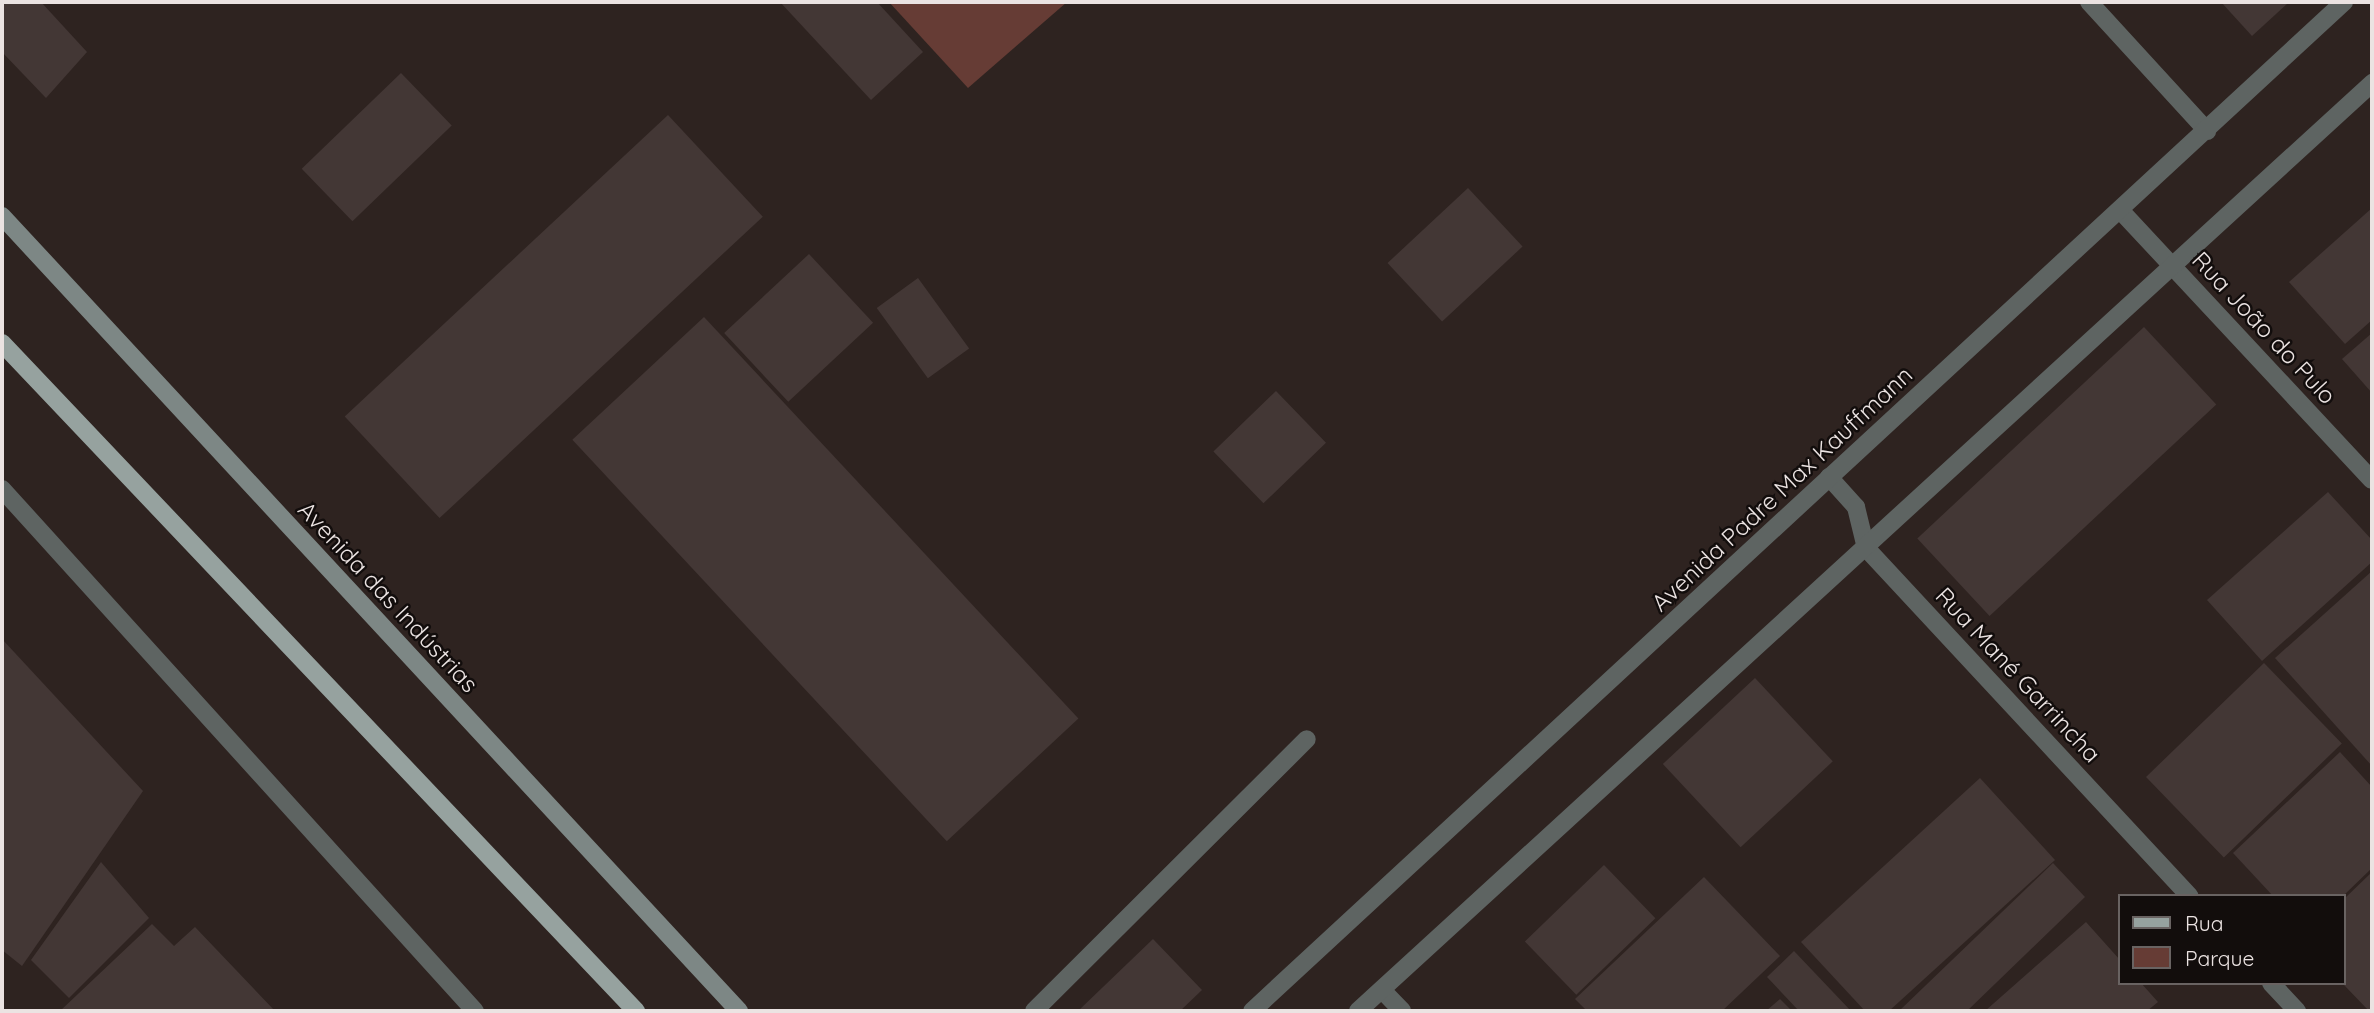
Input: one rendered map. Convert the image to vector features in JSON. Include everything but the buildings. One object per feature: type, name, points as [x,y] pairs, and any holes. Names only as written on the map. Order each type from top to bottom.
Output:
[{"type":"main road","points":[[2,343],[636,1011]]},
{"type":"street","points":[[2089,2],[2207,131]]},
{"type":"street","name":"Avenida Padre Max Kauffmann","points":[[1252,1011],[2344,2]]},
{"type":"street","points":[[1357,1011],[2174,268],[2372,83]]},
{"type":"street","name":"Rua João do Pulo","points":[[2120,210],[2372,480]]},
{"type":"street","name":"Avenida das Indústrias","points":[[2,216],[739,1011]]},
{"type":"street","name":"Rua Mané Garrincha","points":[[1829,477],[1856,507],[1866,548],[2187,894]]},
{"type":"street","points":[[2,489],[475,1011]]},
{"type":"street","points":[[1034,1011],[1307,739]]},
{"type":"street","points":[[2273,985],[2297,1011]]},
{"type":"street","points":[[1382,990],[1402,1011]]},
{"type":"green space","points":[[889,2],[1067,2],[968,88]]}]
